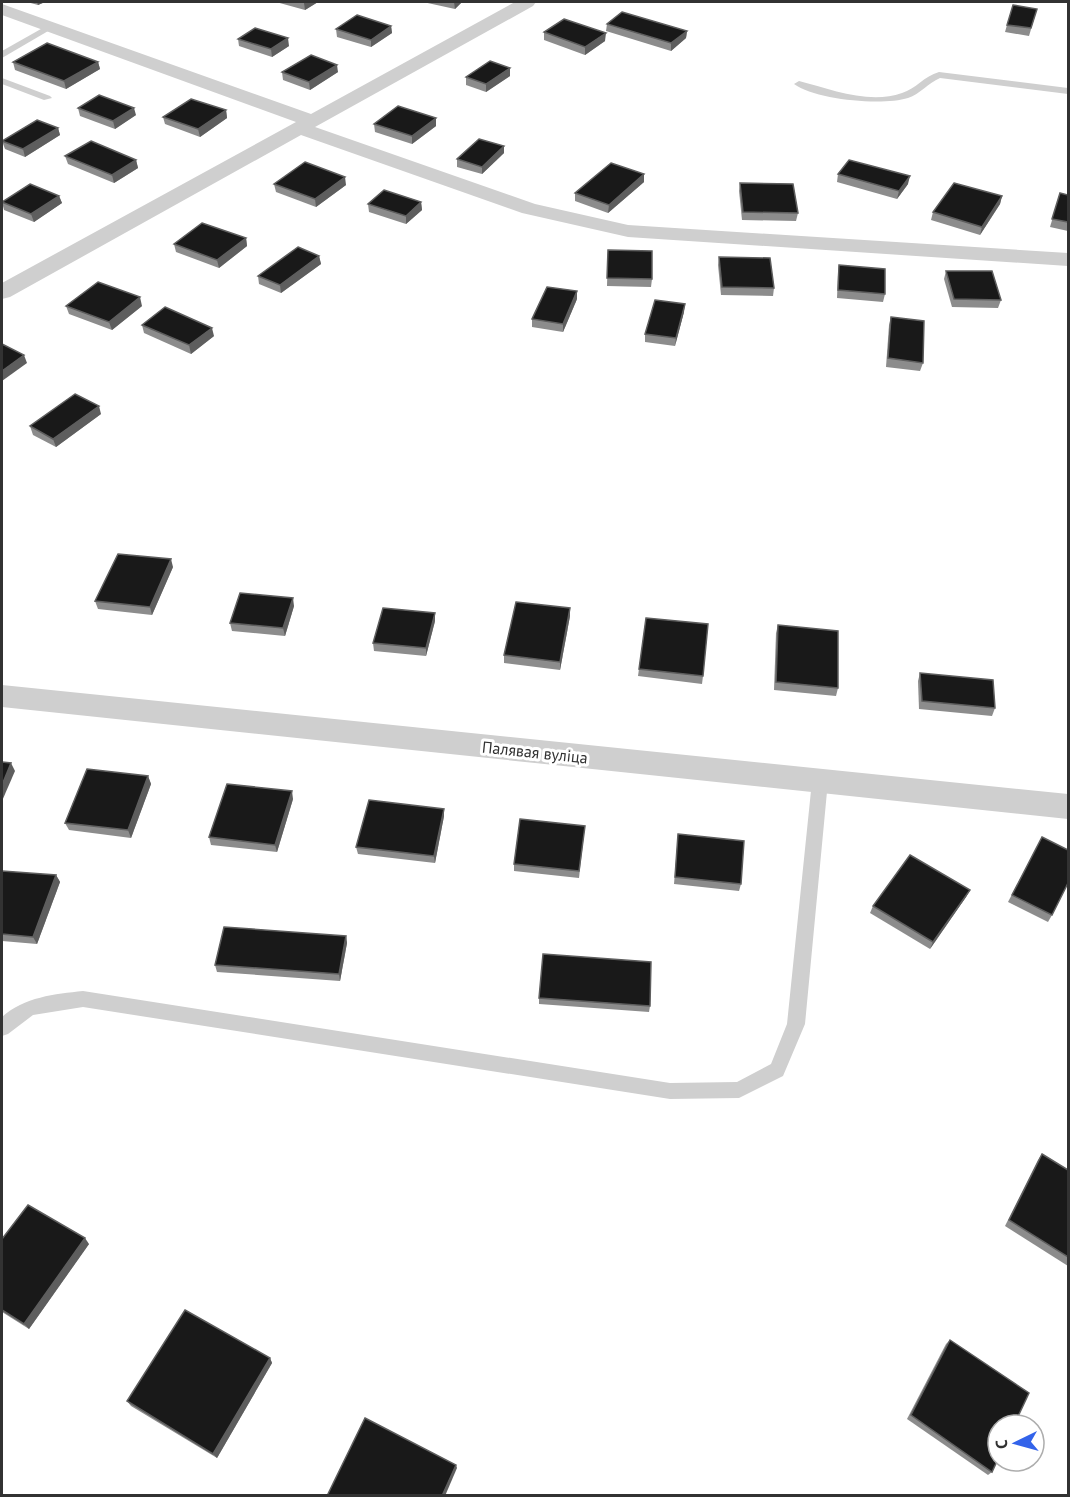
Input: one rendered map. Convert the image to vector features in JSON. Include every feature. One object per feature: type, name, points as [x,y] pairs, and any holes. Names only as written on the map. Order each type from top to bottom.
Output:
[{"type":"street","points":[[2,292],[527,2]]},
{"type":"street","points":[[2,9],[530,209],[628,231],[1068,260]]},
{"type":"street","name":"Палявая вуліца","points":[[2,696],[1068,807]]},
{"type":"lane","points":[[2,55],[51,27]]},
{"type":"lane","points":[[799,84],[856,99],[882,101],[906,96],[930,77],[939,75],[1068,91]]},
{"type":"lane","points":[[2,81],[47,98]]},
{"type":"lane","points":[[2,1028],[10,1017],[43,1003],[83,999],[670,1091],[739,1090],[777,1070],[795,1024],[820,781]]},
{"type":"building","points":[[1013,5],[1037,9],[1031,28],[1007,25]]},
{"type":"building","points":[[622,12],[687,31],[671,43],[607,24]]},
{"type":"building","points":[[357,15],[391,26],[371,40],[336,29]]},
{"type":"building","points":[[564,19],[606,33],[585,47],[544,32]]},
{"type":"building","points":[[255,28],[288,38],[271,49],[238,39]]},
{"type":"building","points":[[47,43],[98,62],[64,81],[13,62]]},
{"type":"building","points":[[311,55],[337,65],[309,82],[282,72]]},
{"type":"building","points":[[490,61],[510,68],[486,84],[466,77]]},
{"type":"building","points":[[99,95],[134,108],[113,121],[78,108]]},
{"type":"building","points":[[191,99],[226,110],[198,129],[163,117]]},
{"type":"building","points":[[398,106],[436,118],[412,136],[374,124]]},
{"type":"building","points":[[37,120],[58,128],[23,149],[2,141]]},
{"type":"building","points":[[479,139],[504,146],[482,167],[457,159]]},
{"type":"building","points":[[91,141],[136,160],[112,175],[65,156]]},
{"type":"building","points":[[849,160],[910,176],[899,191],[838,174]]},
{"type":"building","points":[[305,162],[345,177],[315,199],[274,184]]},
{"type":"building","points":[[611,163],[644,174],[609,205],[575,193]]},
{"type":"building","points":[[740,183],[793,184],[798,213],[743,212]]},
{"type":"building","points":[[954,183],[1002,196],[982,227],[933,212]]},
{"type":"building","points":[[30,184],[59,196],[31,214],[2,202]]},
{"type":"building","points":[[384,190],[421,202],[406,216],[368,204]]},
{"type":"building","points":[[1060,193],[1068,195],[1068,222],[1052,219]]},
{"type":"building","points":[[202,223],[246,238],[217,260],[174,244]]},
{"type":"building","points":[[298,247],[319,256],[280,285],[258,276]]},
{"type":"building","points":[[608,250],[652,251],[652,279],[607,278]]},
{"type":"building","points":[[719,257],[770,258],[774,288],[722,287]]},
{"type":"building","points":[[839,265],[885,269],[885,294],[838,290]]},
{"type":"building","points":[[946,271],[992,271],[1001,300],[954,299]]},
{"type":"building","points":[[98,282],[140,297],[109,322],[66,306]]},
{"type":"building","points":[[547,287],[577,291],[563,324],[532,319]]},
{"type":"building","points":[[655,300],[685,304],[676,338],[645,334]]},
{"type":"building","points":[[165,307],[212,328],[189,345],[142,325]]},
{"type":"building","points":[[891,317],[924,321],[923,363],[888,358]]},
{"type":"building","points":[[2,344],[24,355],[2,371]]},
{"type":"building","points":[[75,394],[99,406],[53,439],[30,426]]},
{"type":"building","points":[[118,554],[171,559],[150,607],[95,601]]},
{"type":"building","points":[[240,593],[293,598],[283,628],[230,623]]},
{"type":"building","points":[[516,602],[570,608],[560,662],[504,655]]},
{"type":"building","points":[[383,608],[435,613],[426,648],[373,643]]},
{"type":"building","points":[[646,618],[708,624],[703,676],[639,669]]},
{"type":"building","points":[[778,625],[838,631],[838,688],[776,682]]},
{"type":"building","points":[[920,673],[993,680],[995,708],[922,701]]},
{"type":"building","points":[[2,762],[11,763],[2,785]]},
{"type":"building","points":[[87,769],[148,776],[128,830],[65,823]]},
{"type":"building","points":[[227,784],[292,791],[275,845],[209,837]]},
{"type":"building","points":[[369,800],[444,809],[434,856],[356,847]]},
{"type":"building","points":[[520,819],[585,826],[579,871],[514,864]]},
{"type":"building","points":[[678,834],[744,841],[741,884],[675,877]]},
{"type":"building","points":[[1042,837],[1068,850],[1068,883],[1052,915],[1012,895]]},
{"type":"building","points":[[910,855],[970,890],[933,942],[873,906]]},
{"type":"building","points":[[2,871],[56,875],[33,937],[2,934]]},
{"type":"building","points":[[224,927],[346,936],[339,974],[215,965]]},
{"type":"building","points":[[543,954],[651,962],[650,1006],[539,998]]},
{"type":"building","points":[[1042,1154],[1068,1170],[1068,1257],[1009,1220]]},
{"type":"building","points":[[28,1205],[85,1238],[24,1324],[2,1310],[2,1239]]},
{"type":"building","points":[[185,1310],[270,1358],[213,1454],[127,1401]]},
{"type":"building","points":[[950,1340],[1029,1393],[1020,1413],[986,1413],[986,1468],[911,1415]]},
{"type":"building","points":[[365,1418],[456,1465],[442,1496],[327,1496]]}]
